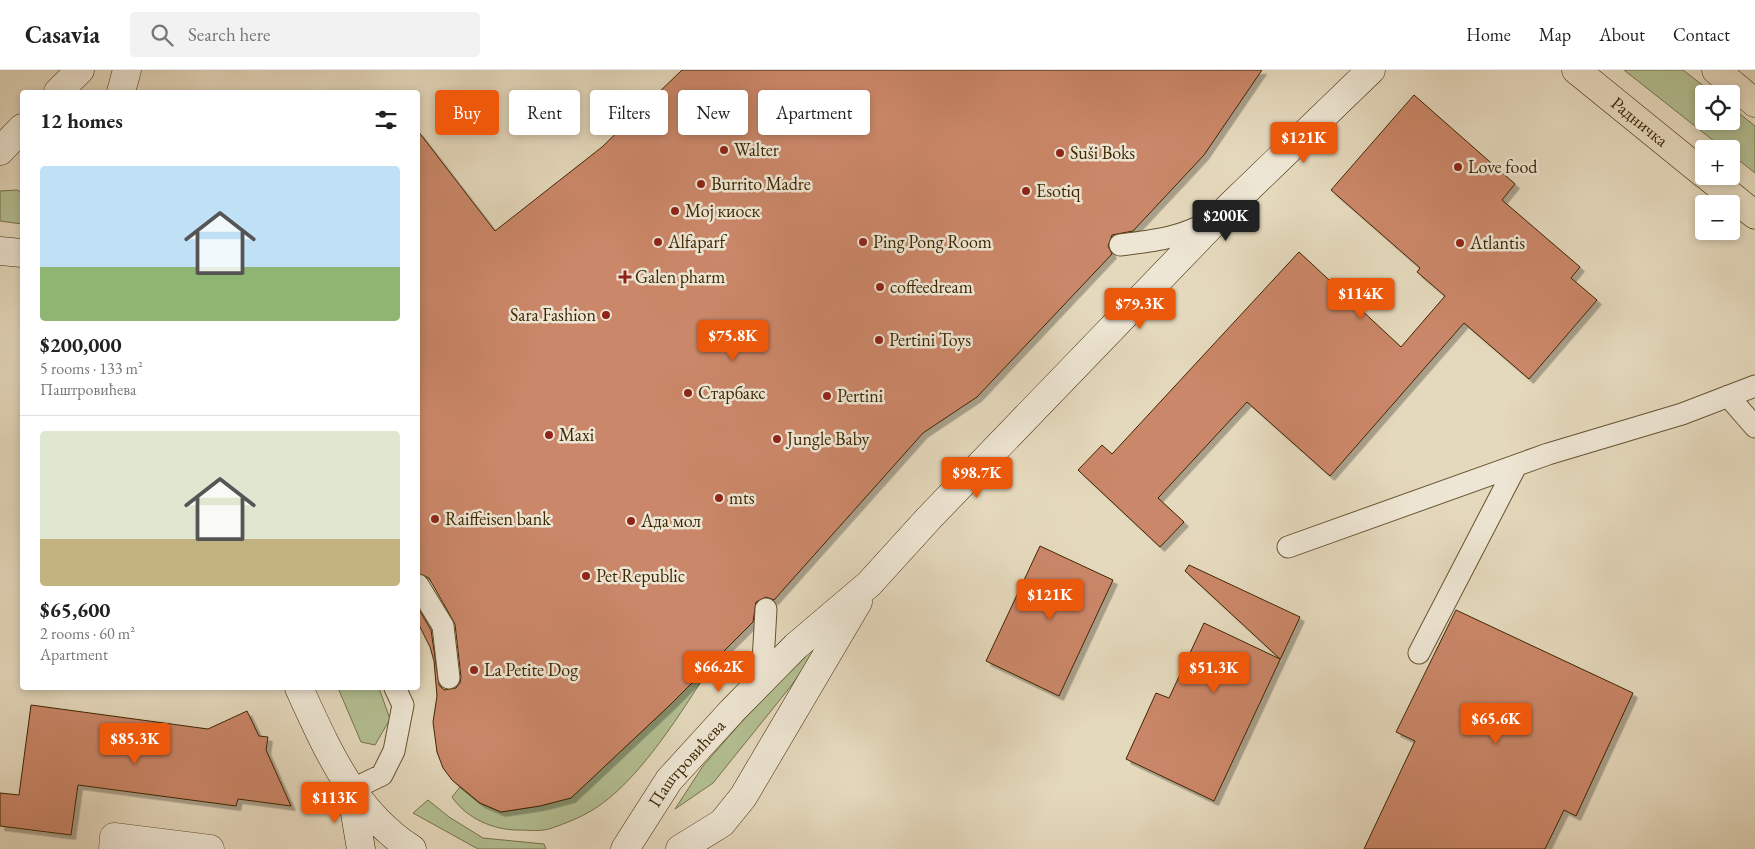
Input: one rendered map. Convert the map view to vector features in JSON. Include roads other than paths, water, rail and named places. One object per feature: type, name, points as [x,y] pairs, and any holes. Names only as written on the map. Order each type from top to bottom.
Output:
[{"type":"main road","points":[[60,90],[80,70]]},
{"type":"main road","points":[[122,90],[127,70]]},
{"type":"main road","name":"Радничка","points":[[1576,70],[1695,167]]},
{"type":"main road","points":[[1716,70],[1755,103]]},
{"type":"main road","name":"Паштровићева","points":[[625,849],[643,819],[683,762],[796,646],[869,584],[942,504],[1228,209],[1360,76]]},
{"type":"main road","points":[[0,151],[20,130]]},
{"type":"main road","points":[[1718,185],[1755,215]]},
{"type":"main road","points":[[0,251],[20,253]]},
{"type":"main road","name":"Паштровићева","points":[[680,849],[722,823],[743,798],[869,584]]},
{"type":"main road","points":[[300,690],[350,790],[378,821],[412,849]]},
{"type":"main road","points":[[350,790],[361,849]]},
{"type":"main road","points":[[113,849],[114,837],[210,849]]},
{"type":"lane","points":[[1120,245],[1167,240],[1191,231],[1228,209]]},
{"type":"lane","points":[[1288,547],[1516,466],[1682,414],[1755,386]]},
{"type":"lane","points":[[1728,396],[1755,428]]},
{"type":"lane","points":[[1419,654],[1516,466]]},
{"type":"lane","points":[[420,588],[442,626],[449,678]]},
{"type":"lane","points":[[762,679],[766,609]]},
{"type":"lane","points":[[350,790],[382,775],[394,750],[403,705],[396,690]]},
{"type":"place","name":"Walter","points":[[724,150]]},
{"type":"place","name":"Suši Boks","points":[[1060,153]]},
{"type":"place","name":"Love food","points":[[1458,167]]},
{"type":"place","name":"Burrito Madre","points":[[701,184]]},
{"type":"place","name":"Esotiq","points":[[1026,191]]},
{"type":"place","name":"Мој киоск","points":[[675,211]]},
{"type":"place","name":"Alfaparf","points":[[658,242]]},
{"type":"place","name":"Ping Pong Room","points":[[863,242]]},
{"type":"place","name":"Atlantis","points":[[1460,243]]},
{"type":"place","name":"Galen pharm","points":[[625,277]]},
{"type":"place","name":"coffeedream","points":[[880,287]]},
{"type":"place","name":"Sara Fashion","points":[[606,315]]},
{"type":"place","name":"Pertini Toys","points":[[879,340]]},
{"type":"place","name":"Старбакс","points":[[688,393]]},
{"type":"place","name":"Pertini","points":[[827,396]]},
{"type":"place","name":"Maxi","points":[[549,435]]},
{"type":"place","name":"Jungle Baby","points":[[777,439]]},
{"type":"place","name":"mts","points":[[719,498]]},
{"type":"place","name":"Raiffeisen bank","points":[[435,519]]},
{"type":"place","name":"Ада мол","points":[[631,521]]},
{"type":"place","name":"Pet Republic","points":[[586,576]]},
{"type":"place","name":"La Petite Dog","points":[[474,670]]}]
